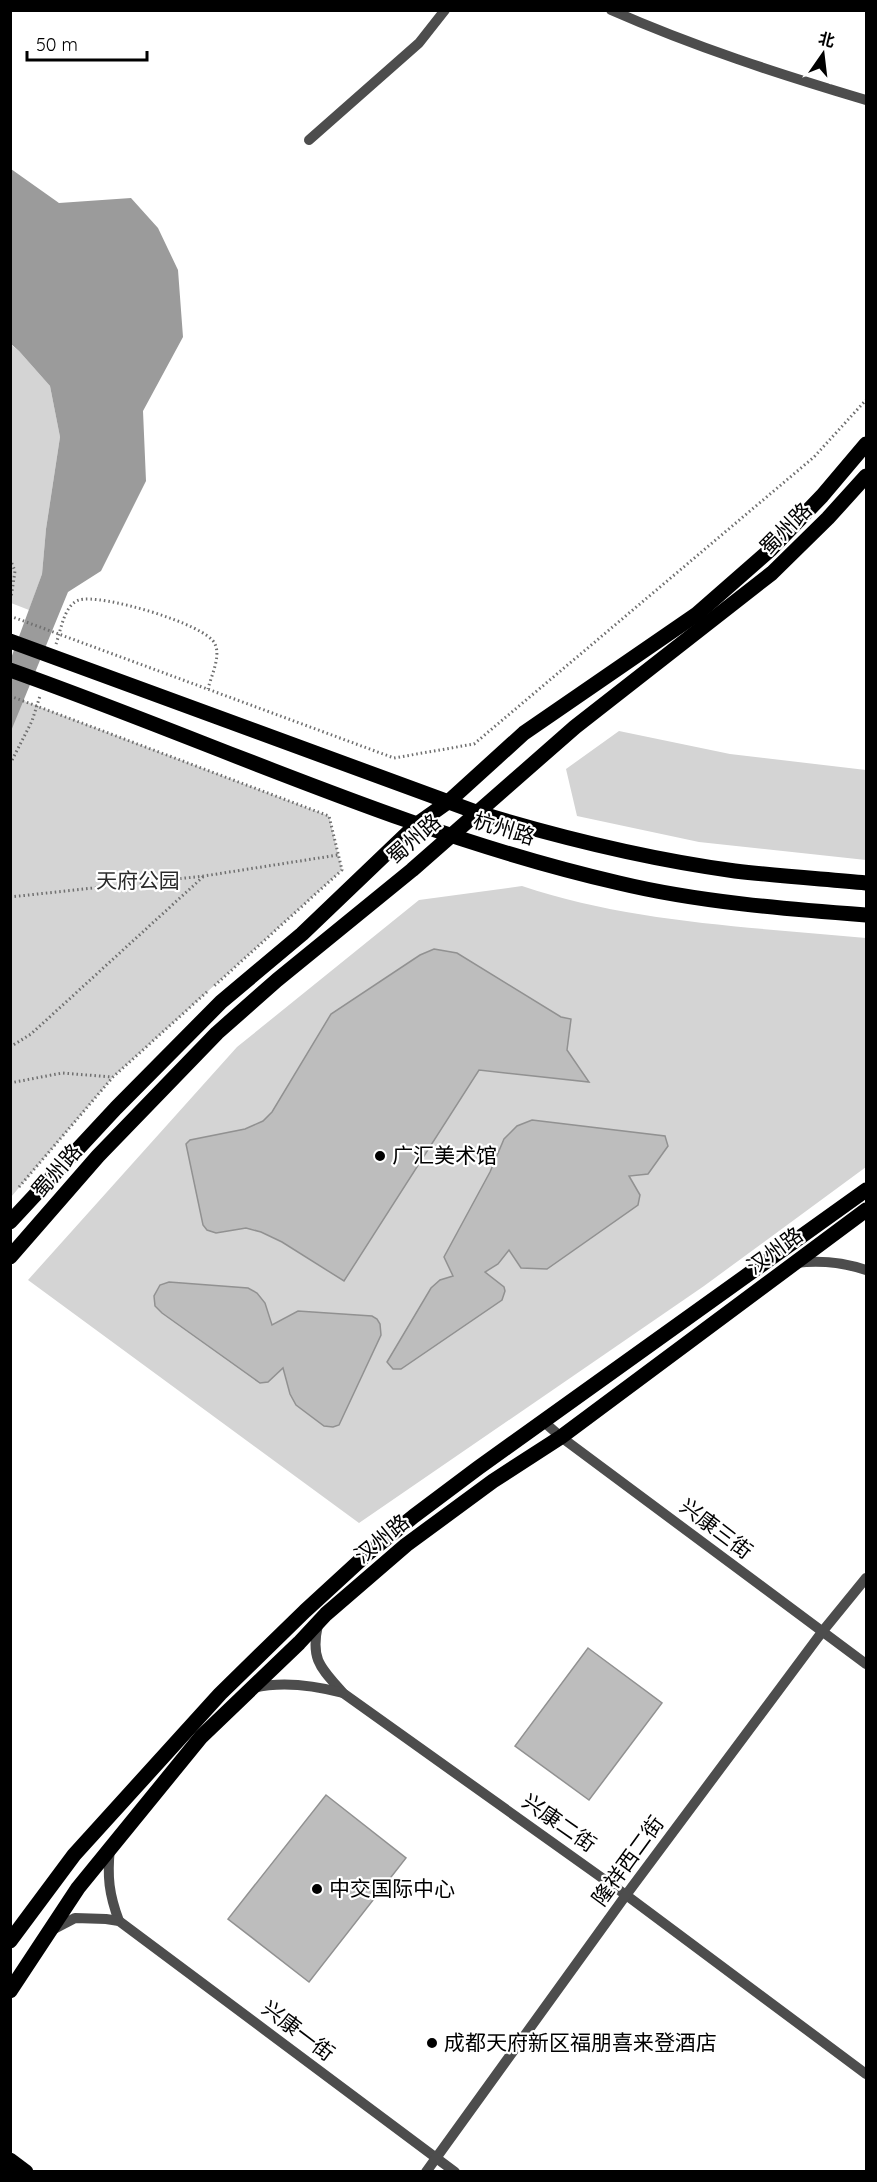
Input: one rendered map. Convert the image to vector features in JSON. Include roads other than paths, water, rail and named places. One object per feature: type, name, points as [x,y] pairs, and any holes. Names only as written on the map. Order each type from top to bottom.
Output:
[{"type":"main road","name":"蜀州路","points":[[10,1222],[116,1108],[221,1002],[302,934],[417,824],[448,802],[524,733],[697,614],[771,549],[822,496],[867,444]]},
{"type":"main road","name":"蜀州路","points":[[10,1257],[98,1156],[217,1033],[277,980],[412,870],[575,727],[772,573],[867,476]]},
{"type":"main road","name":"杭州路","points":[[10,641],[60,657],[448,802],[541,832],[631,853],[734,871],[867,883]]},
{"type":"main road","name":"杭州路","points":[[10,670],[417,824],[517,856],[620,884],[724,901],[867,915]]},
{"type":"main road","name":"汉州路","points":[[10,1941],[74,1855],[220,1694],[366,1555],[414,1516],[867,1190]]},
{"type":"main road","name":"汉州路","points":[[10,1991],[78,1888],[201,1737],[318,1622],[406,1545],[493,1481],[561,1437],[867,1210]]},
{"type":"main road","points":[[10,2160],[26,2172]]},
{"type":"street","points":[[309,140],[419,43],[446,10]]},
{"type":"street","points":[[611,10],[671,37],[727,57],[867,100]]},
{"type":"street","points":[[793,1263],[819,1260],[867,1270]]},
{"type":"street","name":"兴康三街","points":[[544,1422],[561,1437],[867,1664]]},
{"type":"street","name":"隆祥西二街","points":[[426,2172],[626,1895],[822,1632],[867,1578]]},
{"type":"street","points":[[318,1622],[314,1642],[315,1656],[343,1693]]},
{"type":"street","points":[[249,1689],[265,1685],[298,1686],[343,1693]]},
{"type":"street","name":"兴康二街","points":[[343,1693],[626,1895],[866,2073]]},
{"type":"street","points":[[49,1931],[75,1918],[106,1918],[119,1921],[110,1891],[108,1874],[111,1848]]},
{"type":"street","name":"兴康一街","points":[[119,1921],[455,2172]]},
{"type":"place","name":"广汇美术馆","points":[[380,1156]]},
{"type":"place","name":"中交国际中心","points":[[317,1889]]},
{"type":"place","name":"成都天府新区福朋喜来登酒店","points":[[432,2043]]},
{"type":"park label","name":"天府公园","points":[[138,881]]}]
